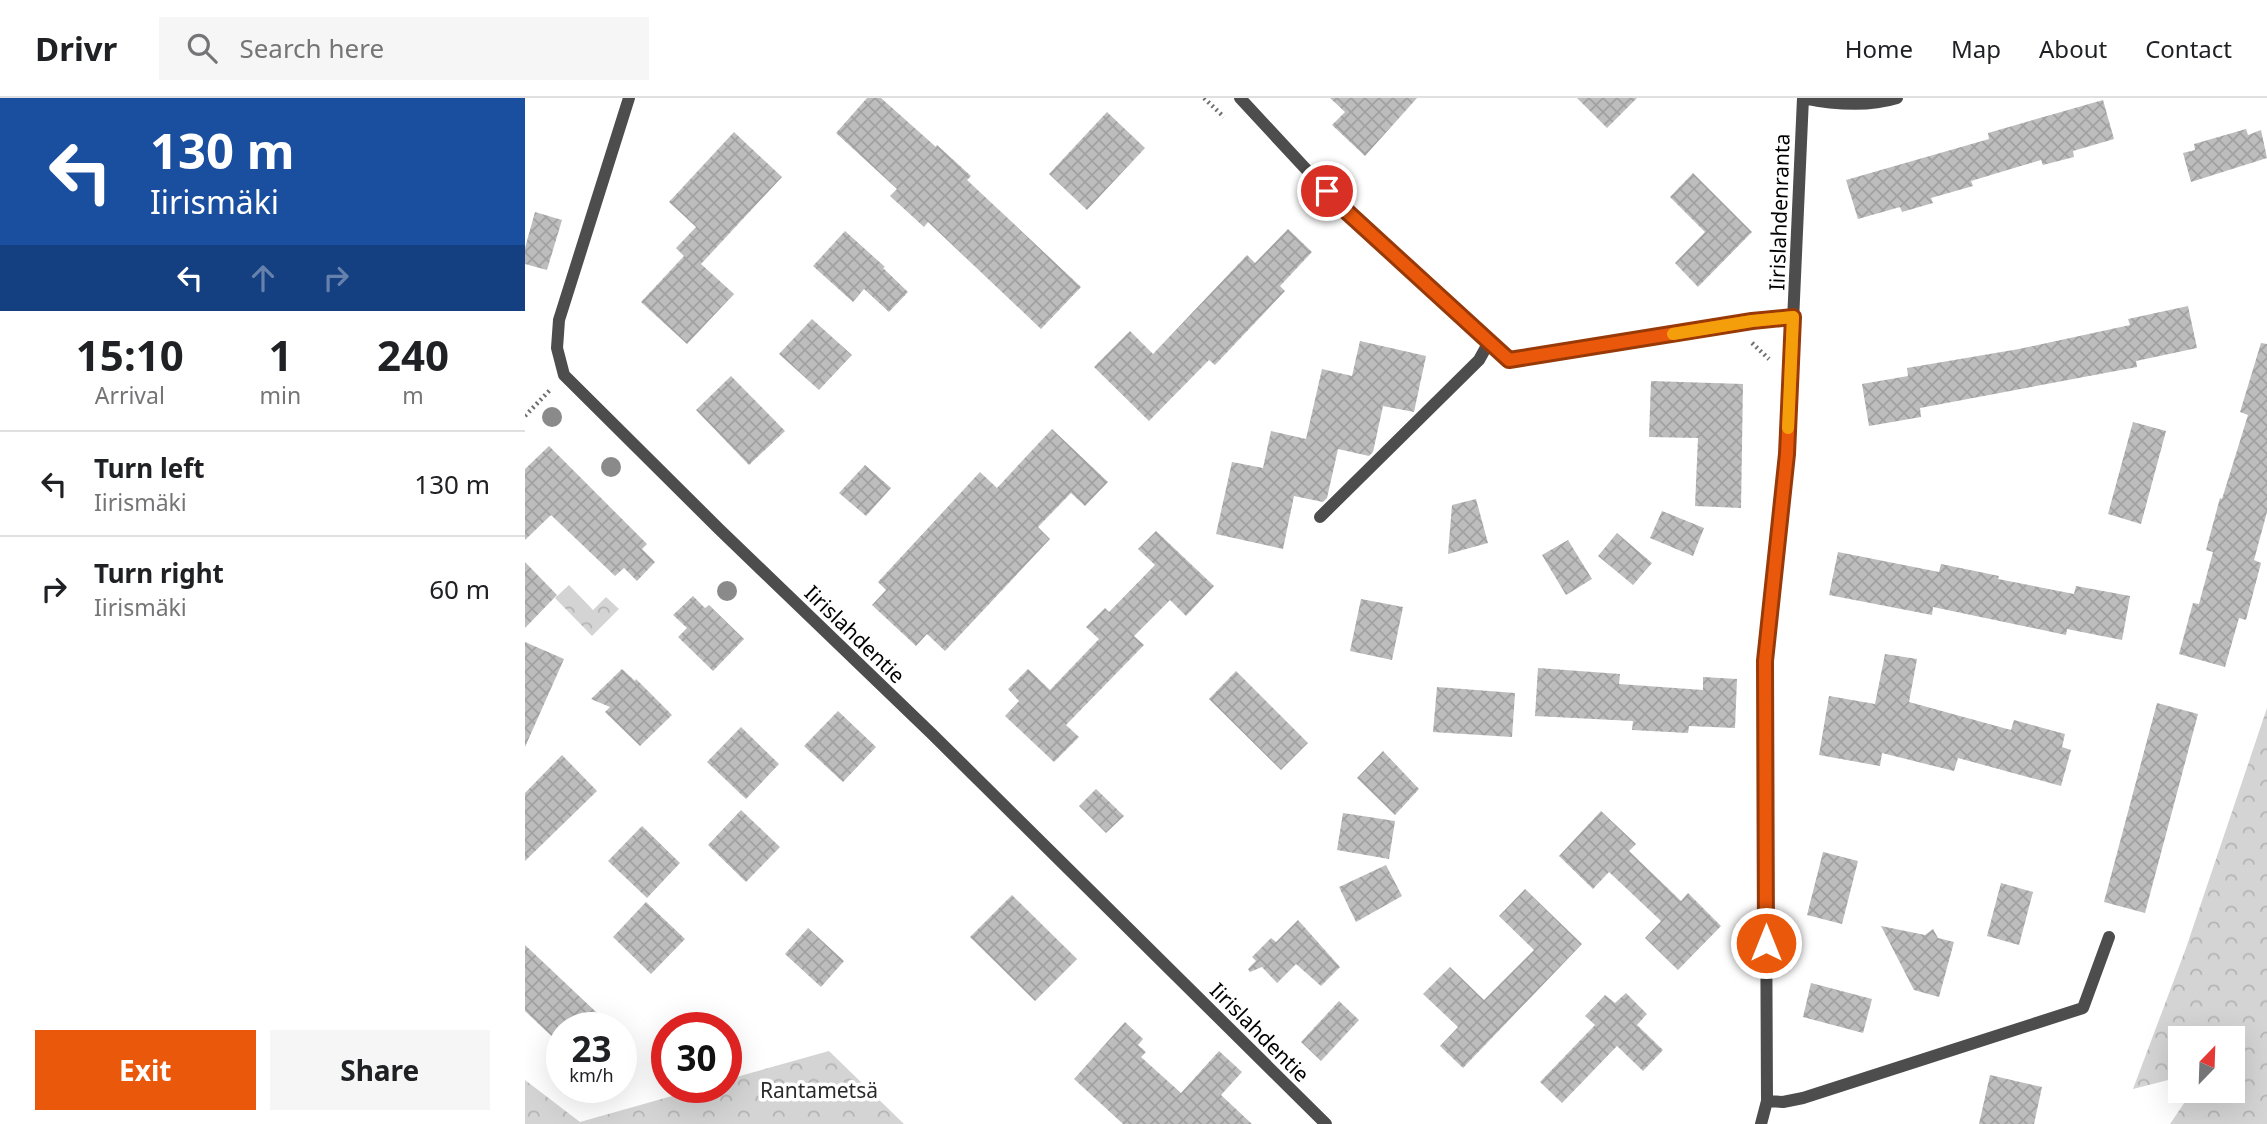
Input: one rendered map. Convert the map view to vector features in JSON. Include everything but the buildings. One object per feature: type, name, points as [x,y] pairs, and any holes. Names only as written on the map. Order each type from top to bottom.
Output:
[{"type":"street","points":[[564,375],[557,348],[559,320],[629,98]]},
{"type":"street","points":[[1240,98],[1345,210],[1509,360],[1752,321],[1793,317]]},
{"type":"street","points":[[1803,98],[1829,104],[1886,102],[1897,98]]},
{"type":"street","name":"Iirislahdenranta","points":[[1761,1124],[1767,1101],[1765,661],[1787,454],[1803,98]]},
{"type":"street","points":[[1320,517],[1479,360],[1489,342]]},
{"type":"street","name":"Iirislahdentie","points":[[564,375],[1326,1124]]},
{"type":"street","points":[[1767,1101],[1783,1102],[1803,1098],[2083,1008],[2109,937]]},
{"type":"path","points":[[1204,98],[1231,124]]},
{"type":"path","points":[[1749,340],[1770,361],[1792,360]]},
{"type":"path","points":[[525,416],[564,375]]},
{"type":"green space","points":[[569,585],[593,610],[606,597],[619,609],[592,636],[555,598]]},
{"type":"green space","points":[[2267,708],[2267,1124],[2170,1124],[2184,1103],[2245,1103],[2245,1026],[2168,1026],[2168,1080],[2133,1089],[2186,948]]},
{"type":"green space","name":"Rantametsä","points":[[829,1051],[904,1124],[525,1124],[525,1080],[546,1096],[546,1103],[555,1103],[580,1122],[651,1102],[742,1103],[742,1075]]},
{"type":"slow traffic","points":[[1673,334],[1793,317],[1788,428]]},
{"type":"route","points":[[1327,191],[1509,360],[1752,321],[1793,317],[1787,454],[1765,661],[1766,943]]}]
